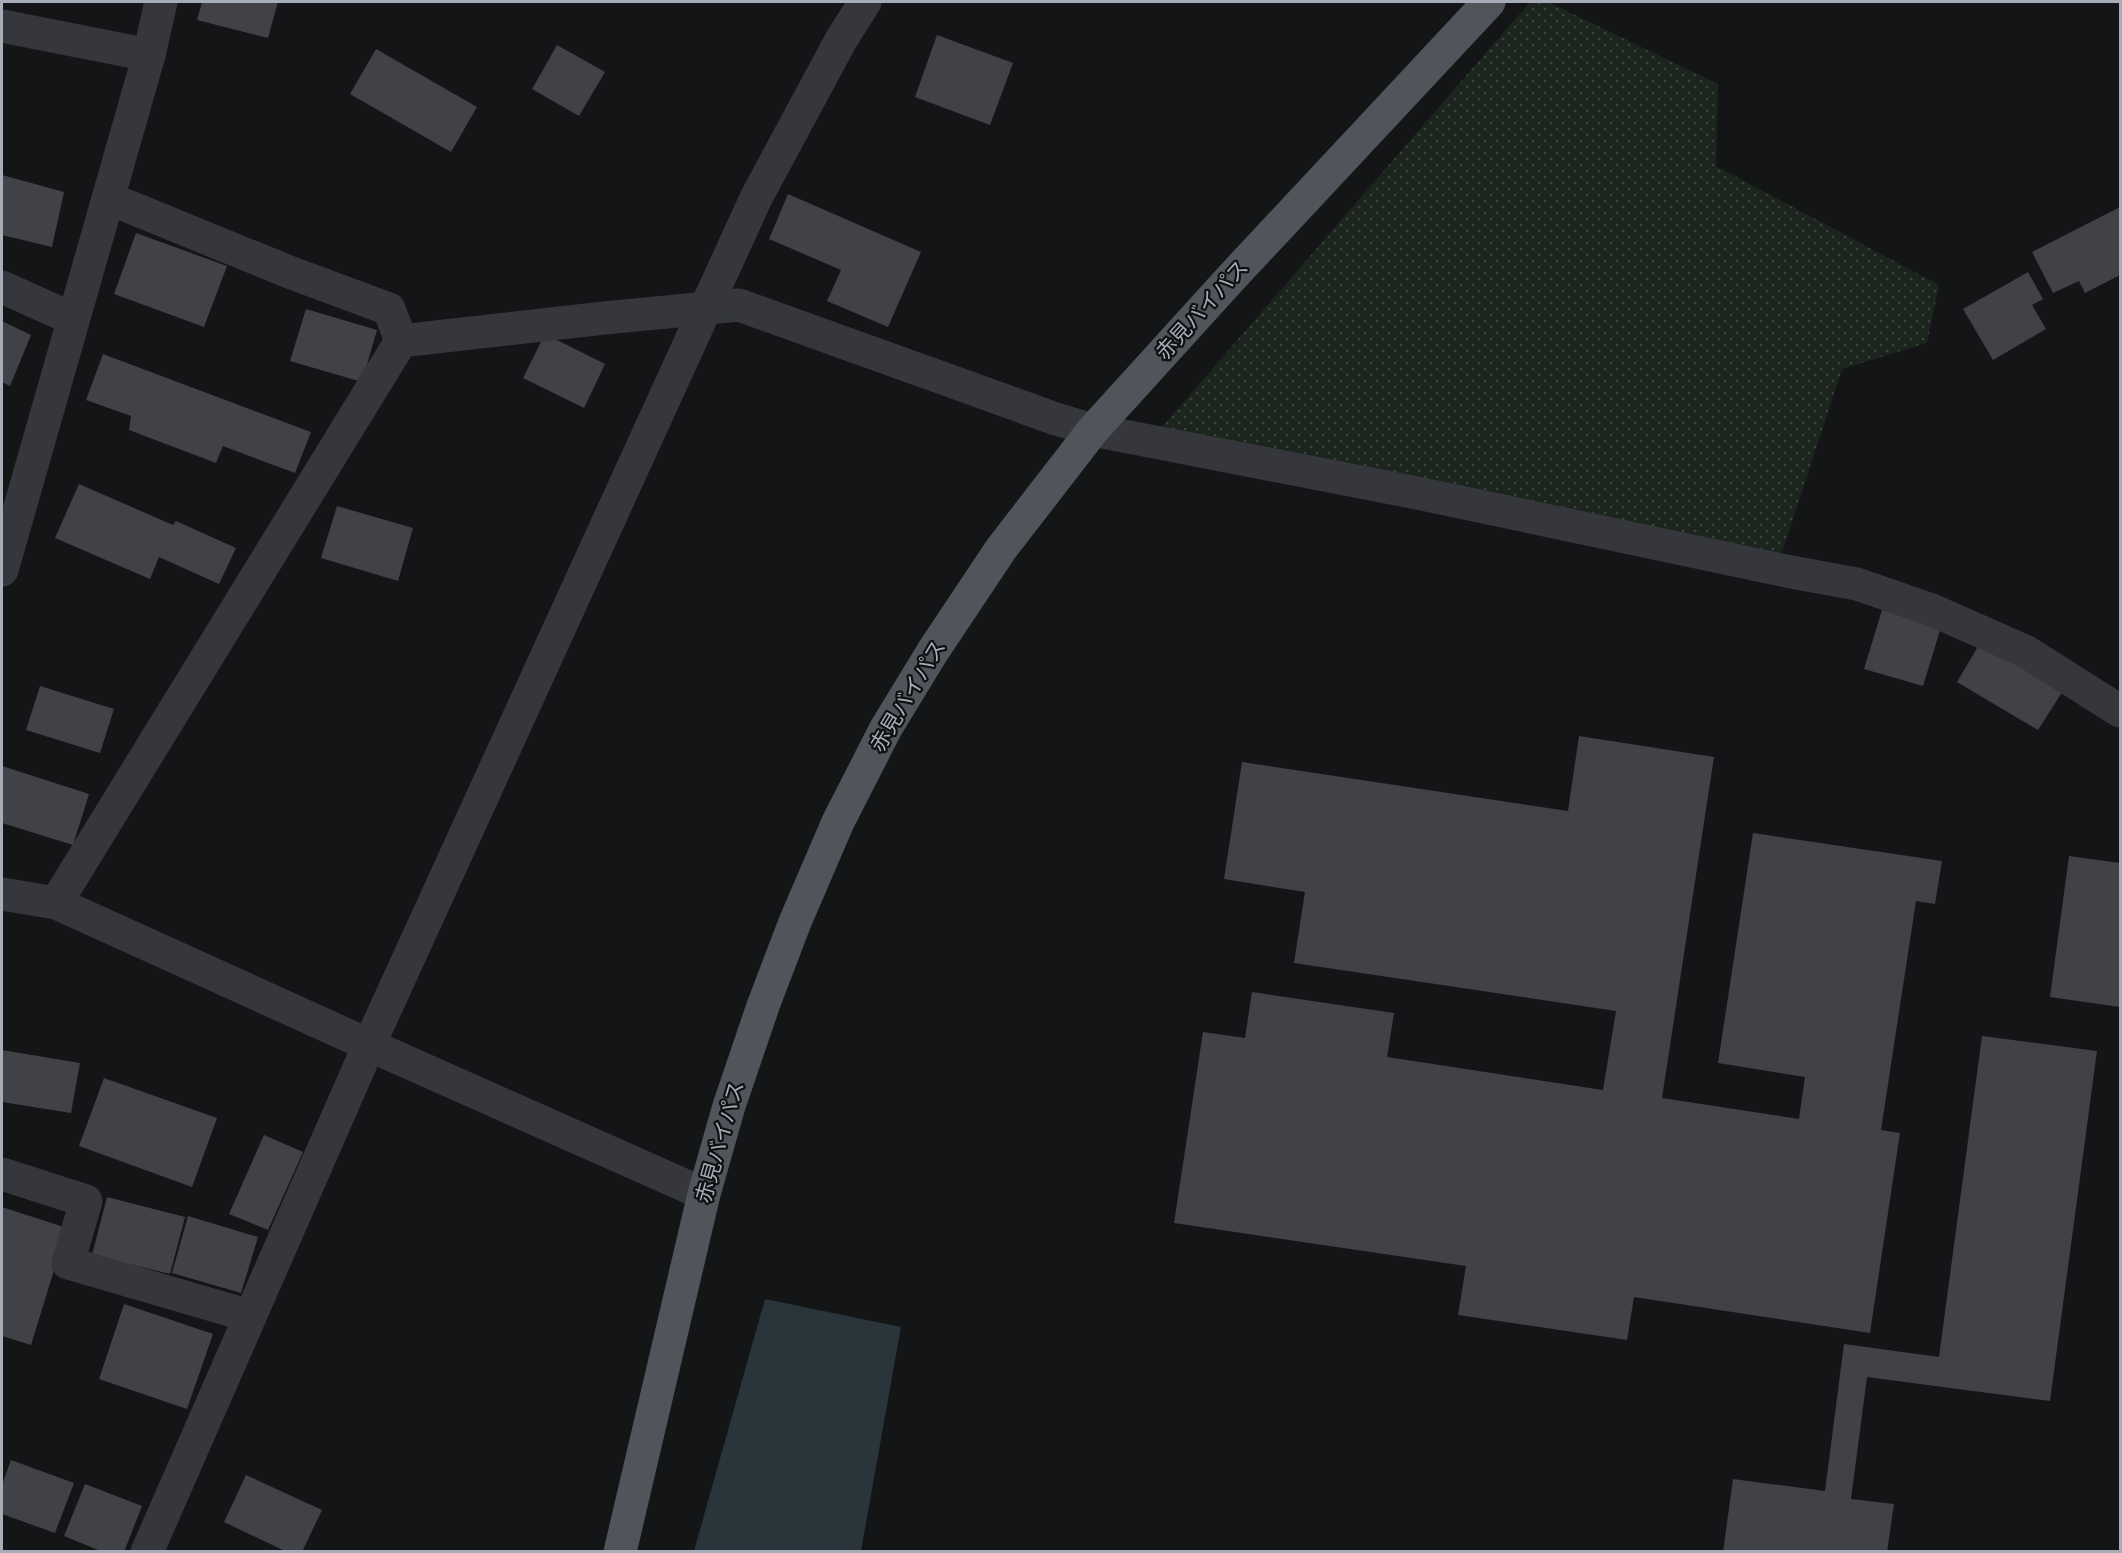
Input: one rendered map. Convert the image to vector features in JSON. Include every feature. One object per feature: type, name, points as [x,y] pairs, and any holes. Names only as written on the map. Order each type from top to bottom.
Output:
[{"type":"main road","name":"赤見バイパス","points":[[620,1551],[704,1194],[729,1106],[795,922],[838,822],[886,729],[933,651],[1001,549],[1093,430],[1232,277],[1489,2]]},
{"type":"street","points":[[3,555],[149,55],[161,2]]},
{"type":"street","points":[[147,1551],[369,1045],[756,198],[841,40],[865,2]]},
{"type":"street","points":[[2,26],[149,55]]},
{"type":"street","points":[[108,198],[289,272],[389,309],[401,341]]},
{"type":"street","points":[[2,287],[73,319]]},
{"type":"street","points":[[401,341],[739,305],[1056,419],[1093,430],[1422,494],[1857,584],[1932,610],[2025,651],[2121,711]]},
{"type":"street","points":[[56,903],[401,341]]},
{"type":"street","points":[[2,894],[56,903],[704,1194]]},
{"type":"street","points":[[2,1174],[86,1201],[68,1263],[250,1316]]},
{"type":"shaded area","points":[[1530,2],[1548,2],[1718,84],[1716,166],[1939,285],[1927,343],[1842,369],[1779,562],[1155,435]]},
{"type":"shaded area","points":[[765,1299],[901,1327],[861,1551],[694,1551]]},
{"type":"building","points":[[202,2],[278,2],[268,38],[197,20]]},
{"type":"building","points":[[937,35],[1013,63],[990,125],[915,97]]},
{"type":"building","points":[[557,45],[605,72],[579,116],[532,89]]},
{"type":"building","points":[[376,49],[477,107],[451,152],[350,94]]},
{"type":"building","points":[[2,175],[64,192],[52,247],[2,235]]},
{"type":"building","points":[[788,194],[921,252],[888,327],[827,301],[841,270],[769,239]]},
{"type":"building","points":[[2120,207],[2120,275],[2085,293],[2079,281],[2053,293],[2032,252]]},
{"type":"building","points":[[136,233],[227,266],[204,327],[114,294]]},
{"type":"building","points":[[2028,272],[2043,299],[2032,305],[2046,329],[1993,360],[1963,309]]},
{"type":"building","points":[[306,309],[377,330],[362,382],[290,361]]},
{"type":"building","points":[[2,321],[31,335],[10,386],[2,382]]},
{"type":"building","points":[[545,334],[605,364],[584,408],[523,378]]},
{"type":"building","points":[[103,354],[311,432],[295,473],[223,446],[216,463],[129,430],[131,416],[86,400]]},
{"type":"building","points":[[79,484],[173,525],[176,521],[236,548],[219,584],[159,557],[150,579],[55,538]]},
{"type":"building","points":[[337,506],[413,528],[398,581],[321,558]]},
{"type":"building","points":[[1882,610],[1941,627],[1923,686],[1864,669]]},
{"type":"building","points":[[1983,638],[2066,686],[2038,730],[1957,682]]},
{"type":"building","points":[[40,686],[114,709],[100,753],[26,730]]},
{"type":"building","points":[[1579,736],[1714,757],[1662,1098],[1799,1119],[1805,1077],[1718,1063],[1753,833],[1942,861],[1935,904],[1916,901],[1881,1130],[1900,1133],[1870,1333],[1634,1297],[1627,1340],[1458,1315],[1466,1266],[1174,1223],[1203,1032],[1245,1038],[1252,992],[1394,1013],[1387,1057],[1603,1090],[1616,1011],[1294,963],[1305,892],[1224,879],[1242,762],[1568,811]]},
{"type":"building","points":[[2,766],[89,794],[73,845],[2,823]]},
{"type":"building","points":[[2069,856],[2120,863],[2120,1007],[2050,997]]},
{"type":"building","points":[[1982,1036],[2097,1051],[2050,1401],[1867,1377],[1851,1499],[1894,1504],[1887,1552],[1723,1552],[1733,1479],[1825,1491],[1844,1344],[1939,1357]]},
{"type":"building","points":[[2,1050],[80,1063],[71,1113],[2,1102]]},
{"type":"building","points":[[104,1078],[217,1118],[192,1187],[79,1146]]},
{"type":"building","points":[[264,1135],[303,1152],[268,1230],[229,1214]]},
{"type":"building","points":[[107,1197],[185,1217],[170,1274],[92,1255]]},
{"type":"building","points":[[2,1207],[67,1228],[31,1345],[2,1336]]},
{"type":"building","points":[[188,1216],[258,1237],[241,1293],[172,1273]]},
{"type":"building","points":[[124,1304],[213,1334],[187,1409],[99,1379]]},
{"type":"building","points":[[11,1460],[74,1483],[55,1533],[2,1514],[2,1485]]},
{"type":"building","points":[[246,1475],[322,1510],[302,1552],[287,1552],[224,1522]]},
{"type":"building","points":[[85,1484],[142,1506],[124,1552],[103,1552],[64,1536]]}]
